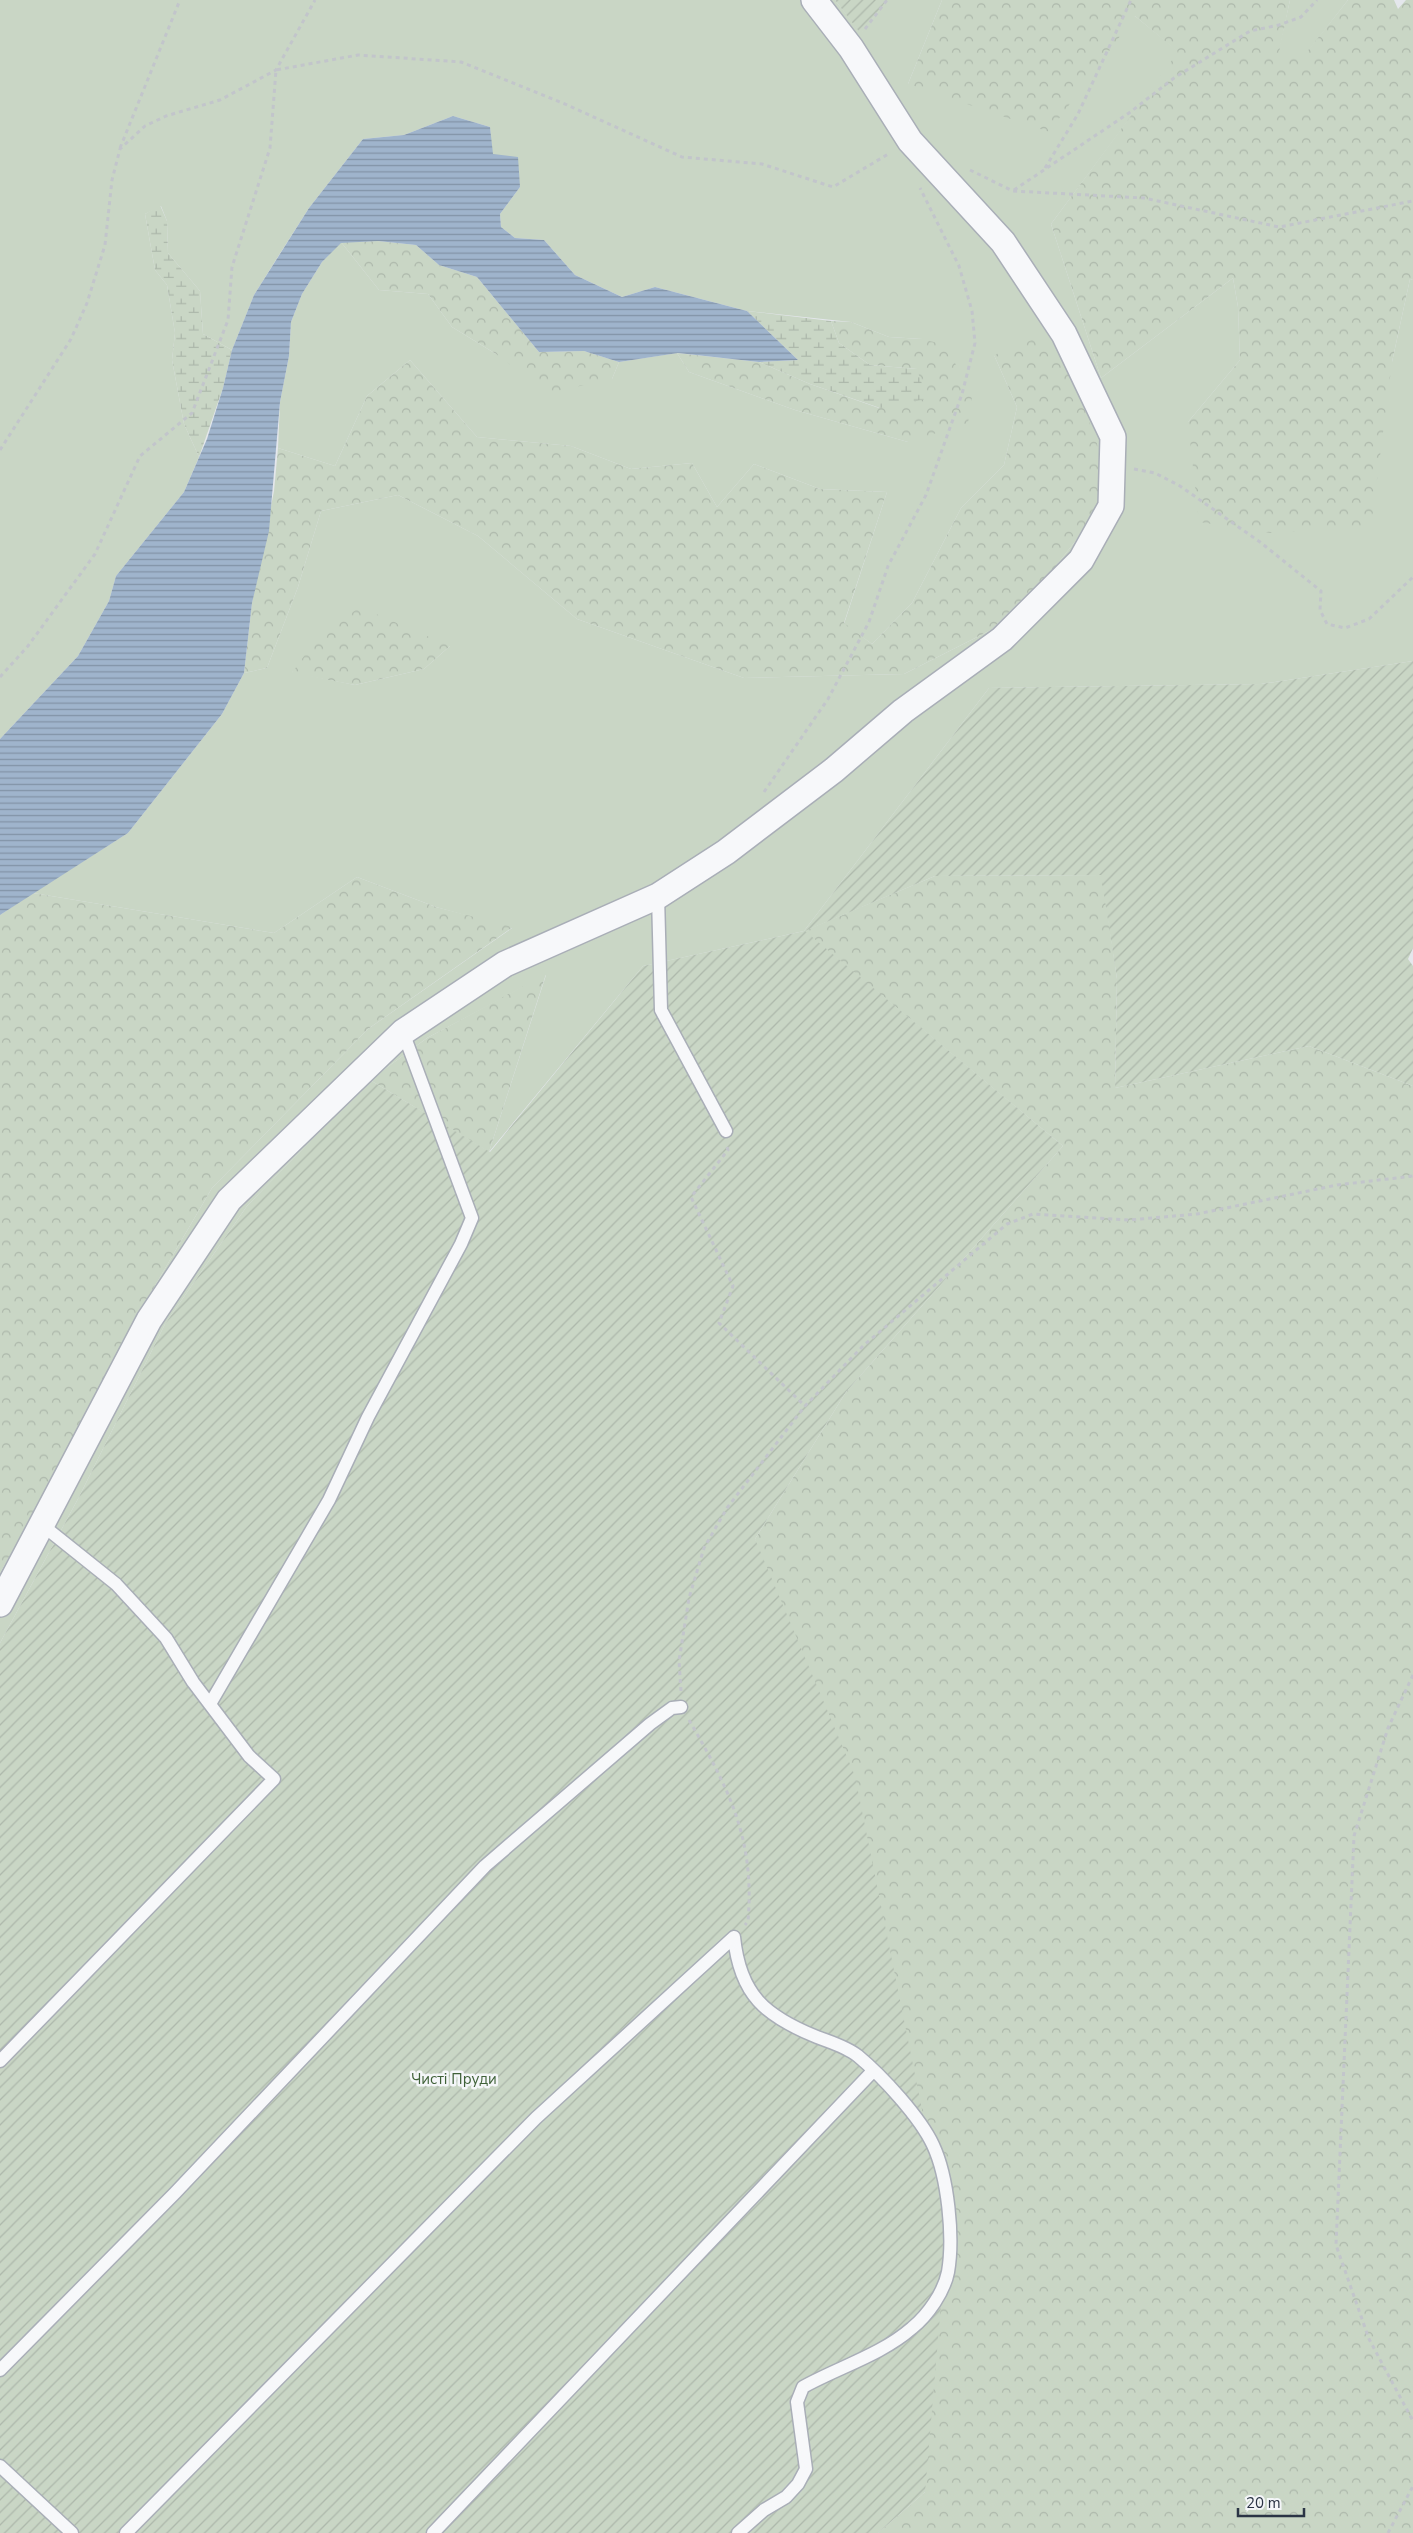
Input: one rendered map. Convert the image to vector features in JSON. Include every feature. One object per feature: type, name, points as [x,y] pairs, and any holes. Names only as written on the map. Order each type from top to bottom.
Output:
[{"type":"street","points":[[0,1604],[149,1320],[229,1200],[402,1032],[505,964],[658,896],[726,852],[834,770],[903,711],[1002,639],[1081,560],[1111,506],[1113,437],[1064,334],[1003,242],[910,141],[851,48],[814,0]]},
{"type":"lane","points":[[658,896],[661,1010],[726,1131]]},
{"type":"lane","points":[[210,1704],[329,1500],[368,1418],[461,1244],[472,1218],[402,1032]]},
{"type":"lane","points":[[0,2061],[274,1779],[250,1756],[193,1682],[166,1638],[116,1584],[41,1524]]},
{"type":"lane","points":[[0,2370],[175,2193],[485,1866],[650,1724],[672,1708],[682,1707]]},
{"type":"lane","points":[[734,1937],[737,1961],[752,1993],[771,2015],[856,2054],[896,2095],[932,2144],[943,2178],[947,2202],[949,2237],[948,2272],[927,2313],[912,2329],[874,2354],[831,2371],[803,2387],[797,2402],[806,2469],[798,2484],[786,2497],[764,2510],[738,2533]]},
{"type":"lane","points":[[126,2533],[536,2118],[734,1937]]},
{"type":"lane","points":[[432,2533],[873,2071]]},
{"type":"lane","points":[[0,2466],[72,2533]]},
{"type":"path","points":[[0,450],[71,339],[87,303],[105,244],[112,180],[120,149],[180,0]]},
{"type":"path","points":[[0,676],[28,646],[95,554],[140,456],[192,413],[228,320],[232,267],[270,148],[276,70],[315,0]]},
{"type":"path","points":[[861,34],[887,0]]},
{"type":"path","points":[[1044,170],[1078,114],[1131,0]]},
{"type":"path","points":[[1014,191],[1129,113],[1182,72],[1250,30],[1279,25],[1301,17],[1317,0]]},
{"type":"path","points":[[120,149],[145,126],[166,116],[220,100],[276,70],[358,55],[461,62],[565,104],[682,157],[762,164],[834,187],[910,141]]},
{"type":"path","points":[[962,166],[1014,191],[1144,198],[1279,227],[1413,201]]},
{"type":"path","points":[[760,798],[828,699],[869,622],[888,566],[926,495],[966,377],[975,343],[972,311],[959,266],[918,184]]},
{"type":"path","points":[[1112,468],[1155,473],[1180,486],[1260,542],[1321,591],[1320,610],[1327,624],[1345,628],[1369,619],[1413,577]]},
{"type":"path","points":[[726,1131],[728,1150],[691,1197],[734,1286],[719,1323],[805,1406]]},
{"type":"path","points":[[734,1937],[748,1921],[751,1888],[745,1847],[734,1805],[710,1756],[682,1707],[679,1661],[689,1598],[704,1548],[727,1508],[805,1406],[864,1345],[1007,1224],[1033,1214],[1129,1220],[1197,1214],[1338,1185],[1413,1176]]},
{"type":"path","points":[[1413,1675],[1388,1728],[1354,1836],[1336,2245],[1369,2339],[1413,2420]]},
{"type":"path","points":[[1388,2533],[1413,2486]]},
{"type":"green space","points":[[0,0],[835,0],[861,33],[887,0],[942,0],[908,84],[1135,16],[1179,52],[1051,224],[1101,378],[1233,278],[1238,307],[1240,360],[1188,422],[1392,362],[1410,279],[1413,280],[1413,661],[1261,684],[989,688],[804,931],[643,966],[489,1152],[546,975],[427,1038],[370,1080],[247,1206],[165,1324],[79,1497],[0,1643],[0,1573],[49,1487],[139,1313],[212,1188],[368,1029],[512,928],[436,907],[357,877],[274,933],[33,893],[128,833],[222,714],[244,673],[267,668],[298,587],[321,511],[398,495],[478,536],[577,619],[744,678],[904,674],[991,630],[1055,567],[1103,506],[994,355],[1017,407],[1004,465],[961,508],[912,603],[872,644],[844,624],[887,492],[820,489],[754,464],[717,507],[692,463],[631,469],[571,446],[477,437],[410,360],[367,396],[335,466],[278,448],[280,402],[289,356],[291,322],[302,294],[322,262],[341,242],[379,290],[428,294],[452,327],[496,354],[612,379],[619,362],[677,353],[689,372],[795,410],[908,442],[922,339],[889,337],[851,322],[747,311],[655,287],[622,297],[575,275],[544,240],[515,238],[501,227],[500,214],[520,187],[492,154],[490,127],[453,116],[404,135],[363,139],[309,208],[254,295],[232,350],[203,334],[200,291],[168,253],[167,221],[161,206],[145,214],[155,270],[167,285],[175,333],[172,360],[184,424],[199,457],[184,492],[116,576],[109,601],[78,656],[0,739]],"holes":[[[450,646],[424,669],[355,685],[292,672]]]},
{"type":"green space","points":[[835,0],[887,0],[861,34]]},
{"type":"green space","points":[[942,0],[1290,0],[1278,57],[1306,53],[1348,0],[1394,0],[1398,9],[1406,0],[1413,0],[1413,280],[1410,279],[1392,362],[1371,527],[1271,533],[1199,522],[1188,422],[1240,360],[1238,307],[1233,278],[1101,378],[1051,224],[1178,52],[1135,16],[1049,132],[908,84]]},
{"type":"green space","points":[[1290,0],[1348,0],[1306,54],[1277,58]]},
{"type":"green space","points":[[160,205],[167,221],[168,253],[200,291],[203,334],[232,350],[223,388],[199,457],[184,424],[172,360],[175,333],[167,285],[155,270],[145,214]]},
{"type":"green space","points":[[378,241],[416,245],[439,265],[477,277],[539,352],[584,351],[619,362],[612,379],[548,393],[496,354],[452,327],[428,294],[379,290],[341,242]]},
{"type":"green space","points":[[747,311],[831,321],[839,343],[870,365],[917,369],[927,399],[880,408],[810,384],[759,362],[798,360]]},
{"type":"green space","points":[[831,321],[851,322],[889,337],[922,339],[946,345],[972,397],[968,423],[908,442],[795,410],[689,372],[677,353],[759,362],[810,384],[879,408],[917,369],[870,365],[839,343]]},
{"type":"green space","points":[[1034,339],[1070,369],[1097,443],[1103,506],[1055,567],[991,630],[904,674],[744,678],[577,619],[478,536],[398,495],[321,511],[298,587],[267,668],[244,673],[252,603],[274,491],[278,448],[335,466],[367,396],[410,360],[477,437],[571,446],[631,469],[692,463],[717,507],[754,464],[820,489],[887,492],[844,623],[872,644],[912,603],[961,508],[1004,465],[1017,407],[994,355]]},
{"type":"green space","points":[[360,607],[450,646],[424,669],[355,685],[292,673],[318,636]]},
{"type":"green space","name":"Чисті Пруди","points":[[1413,661],[1413,948],[1408,959],[1413,966],[1413,1086],[1309,1046],[1115,1088],[1117,979],[1101,875],[935,876],[805,931],[1063,1146],[846,1392],[755,1539],[855,1776],[947,2234],[925,2492],[878,2533],[0,2533],[0,1643],[79,1497],[165,1324],[247,1206],[370,1080],[490,1152],[643,966],[804,931],[989,688],[1261,684]]},
{"type":"green space","points":[[1102,875],[1117,979],[1115,1088],[1309,1046],[1413,1086],[1413,2533],[878,2533],[925,2492],[755,1539],[846,1392],[1063,1146],[804,931],[935,876]]},
{"type":"green space","points":[[357,877],[436,907],[513,927],[368,1029],[212,1188],[139,1313],[49,1487],[0,1573],[0,915],[33,893],[274,933]]},
{"type":"green space","points":[[546,974],[489,1152],[370,1080],[427,1038]]},
{"type":"water","points":[[453,116],[490,127],[493,154],[518,157],[520,187],[500,214],[501,227],[515,238],[544,240],[575,275],[622,297],[655,287],[747,311],[798,360],[759,362],[678,353],[619,362],[584,351],[539,352],[477,277],[439,265],[416,245],[378,241],[341,243],[322,262],[302,294],[291,322],[289,356],[280,402],[269,531],[252,603],[244,673],[222,714],[128,833],[0,915],[0,739],[78,656],[109,601],[116,576],[184,492],[207,439],[223,388],[232,350],[254,295],[309,208],[363,139],[404,135]]}]
